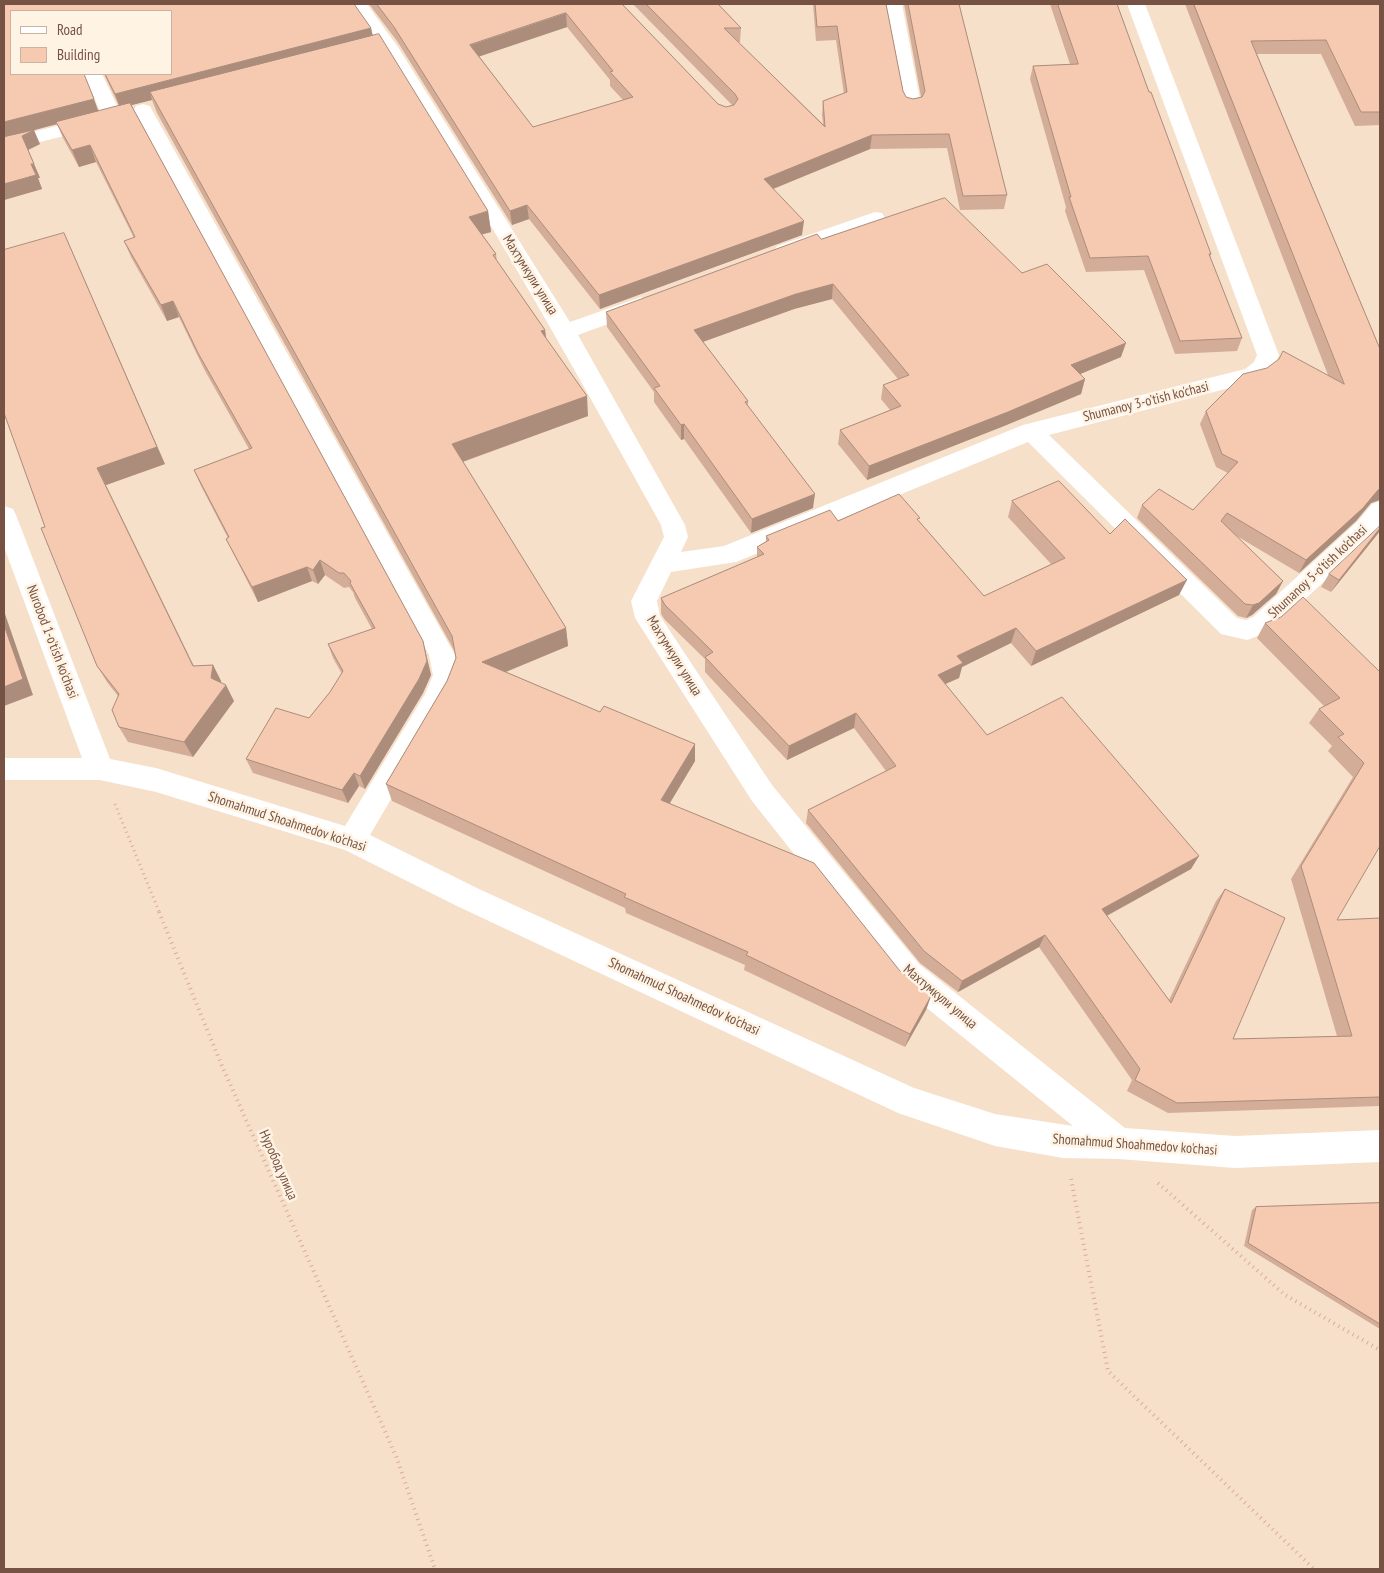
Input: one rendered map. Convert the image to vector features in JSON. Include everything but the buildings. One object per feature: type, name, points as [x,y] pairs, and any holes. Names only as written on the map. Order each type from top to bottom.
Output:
[{"type":"street","name":"Махтумкули улица","points":[[358,4],[379,49],[565,332],[673,525],[676,537],[644,600],[648,618],[762,793],[908,974],[1119,1144]]},
{"type":"street","points":[[893,4],[912,105]]},
{"type":"street","name":"Shumanoy 3-o'tish ko'chasi","points":[[662,564],[727,555],[1031,432],[1252,375],[1264,366],[1268,355],[1136,4]]},
{"type":"street","points":[[93,75],[113,118]]},
{"type":"street","points":[[4,145],[152,108],[442,655],[446,675],[437,698],[352,840]]},
{"type":"street","points":[[765,258],[875,218]]},
{"type":"street","points":[[565,332],[656,298]]},
{"type":"street","name":"Shumanoy 5-o'tish ko'chasi","points":[[1031,432],[1230,626],[1247,630],[1262,624],[1366,528],[1380,510]]},
{"type":"street","name":"Nurobod 1-o'tish ko'chasi","points":[[4,515],[100,769]]},
{"type":"street","name":"Shomahmud Shoahmedov ko'chasi","points":[[4,769],[100,769],[156,780],[352,840],[469,898],[909,1102],[995,1130],[1063,1142],[1235,1152],[1380,1146]]},
{"type":"path","name":"Нуробод улица","points":[[100,769],[222,1066],[396,1456],[435,1569]]},
{"type":"path","points":[[1063,1142],[1108,1371],[1314,1569]]},
{"type":"path","points":[[1119,1144],[1158,1183],[1286,1295],[1380,1350]]},
{"type":"shaded area","points":[[4,4],[1380,4],[1380,1569],[4,1569]]}]
